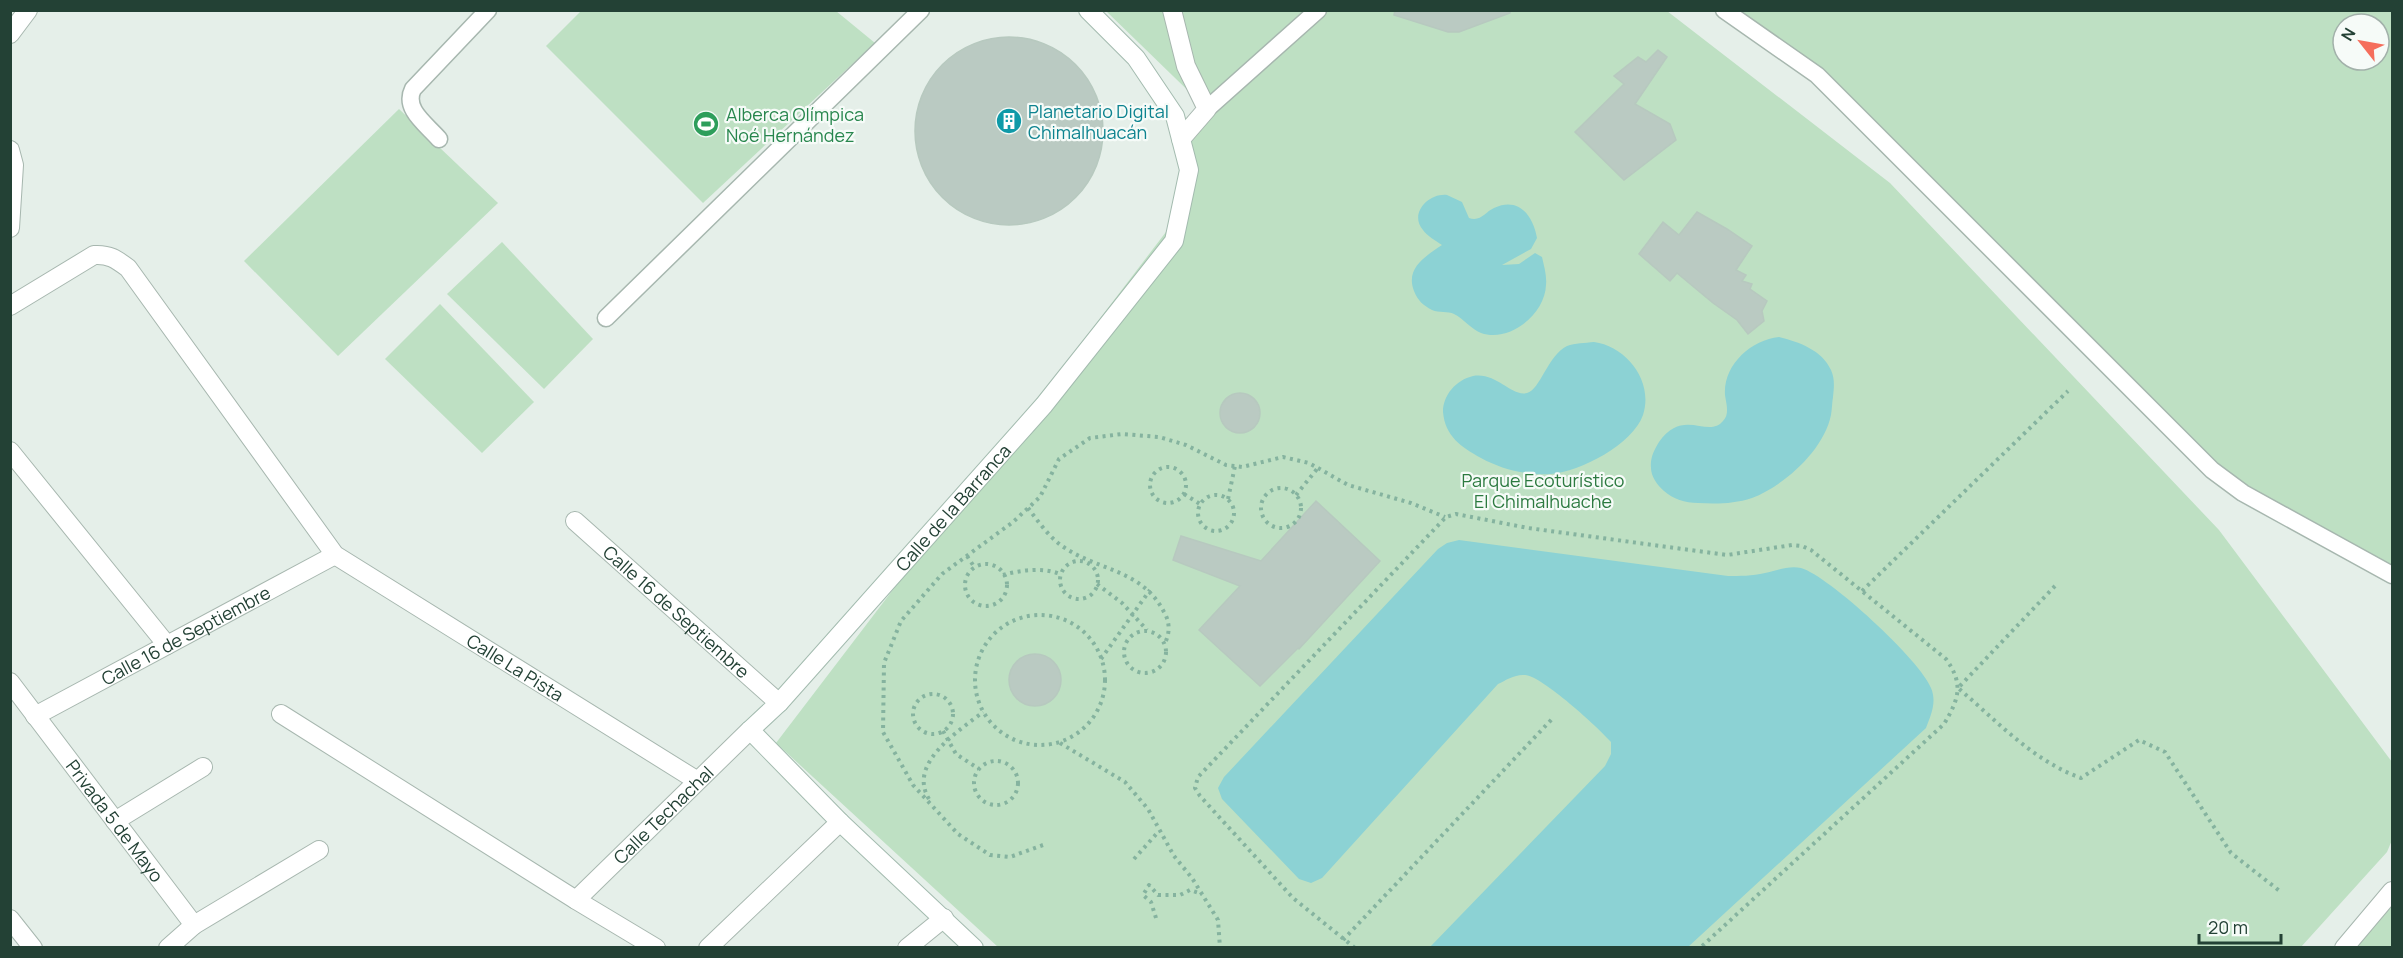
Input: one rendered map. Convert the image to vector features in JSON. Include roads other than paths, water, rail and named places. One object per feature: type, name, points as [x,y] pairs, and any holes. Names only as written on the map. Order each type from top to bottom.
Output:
[{"type":"street","points":[[10,34],[28,10]]},
{"type":"street","name":"Calle de la Barranca","points":[[750,730],[779,703],[1044,405],[1174,241],[1190,170],[1175,116],[1136,58],[1088,10]]},
{"type":"street","points":[[1172,10],[1186,66],[1207,109],[1181,139]]},
{"type":"street","points":[[10,150],[14,165],[10,228]]},
{"type":"street","points":[[10,306],[94,255],[105,254],[128,268],[335,555]]},
{"type":"street","points":[[10,451],[167,645]]},
{"type":"street","name":"Calle 16 de Septiembre","points":[[575,521],[779,703]]},
{"type":"street","name":"Calle 16 de Septiembre","points":[[36,716],[335,555]]},
{"type":"street","name":"Calle La Pista","points":[[335,555],[696,780]]},
{"type":"street","name":"Privada 5 de Mayo","points":[[10,682],[194,925]]},
{"type":"street","points":[[281,714],[648,943]]},
{"type":"street","points":[[750,730],[840,822],[974,948]]},
{"type":"street","name":"Calle Techachal","points":[[576,900],[696,780],[750,730]]},
{"type":"street","points":[[115,821],[203,767]]},
{"type":"street","points":[[708,948],[840,822]]},
{"type":"street","points":[[168,948],[194,925],[319,850]]},
{"type":"street","points":[[2344,948],[2392,891]]},
{"type":"street","points":[[907,948],[944,918]]},
{"type":"street","points":[[10,919],[33,948]]},
{"type":"street","points":[[622,948],[648,943]]},
{"type":"lane","points":[[439,139],[409,104],[410,96],[488,10]]},
{"type":"lane","points":[[606,318],[921,10]]},
{"type":"lane","points":[[1207,109],[1318,10]]},
{"type":"lane","points":[[1724,10],[1817,75],[2211,470],[2243,493],[2392,575]]},
{"type":"water","points":[[1447,195],[1462,202],[1469,218],[1477,219],[1494,208],[1511,205],[1523,210],[1532,222],[1537,238],[1531,249],[1502,265],[1519,264],[1535,253],[1542,257],[1546,285],[1540,306],[1533,316],[1514,330],[1492,335],[1481,333],[1454,314],[1429,308],[1421,302],[1414,291],[1412,276],[1415,269],[1424,258],[1442,245],[1423,230],[1419,224],[1419,211],[1433,197]]},
{"type":"water","points":[[1779,337],[1802,344],[1816,352],[1827,363],[1834,380],[1831,415],[1827,428],[1811,453],[1801,465],[1777,485],[1745,500],[1725,503],[1693,503],[1680,500],[1661,489],[1651,471],[1652,457],[1659,442],[1677,426],[1710,427],[1717,426],[1723,421],[1727,412],[1726,384],[1734,364],[1758,343]]},
{"type":"water","points":[[1594,342],[1617,350],[1626,358],[1635,367],[1644,390],[1643,415],[1637,426],[1617,446],[1604,455],[1563,472],[1524,473],[1497,465],[1467,450],[1455,440],[1447,428],[1443,412],[1445,400],[1461,381],[1473,376],[1482,376],[1515,391],[1527,393],[1536,386],[1560,350],[1570,345]]},
{"type":"water","points":[[1459,540],[1728,576],[1755,575],[1787,568],[1801,568],[1832,586],[1852,602],[1893,640],[1924,675],[1933,693],[1933,708],[1926,728],[1688,947],[1430,947],[1605,766],[1611,754],[1611,742],[1557,693],[1525,675],[1514,676],[1498,684],[1322,878],[1311,883],[1299,879],[1222,799],[1218,788],[1224,777],[1438,549],[1447,543]]},
{"type":"place","name":"Planetario Digital Chimalhuacán","points":[[1009,121]]},
{"type":"place","name":"Alberca Olímpica Noé Hernández","points":[[706,124]]},
{"type":"park label","name":"Parque Ecoturístico El Chimalhuache","points":[[1543,490]]}]
